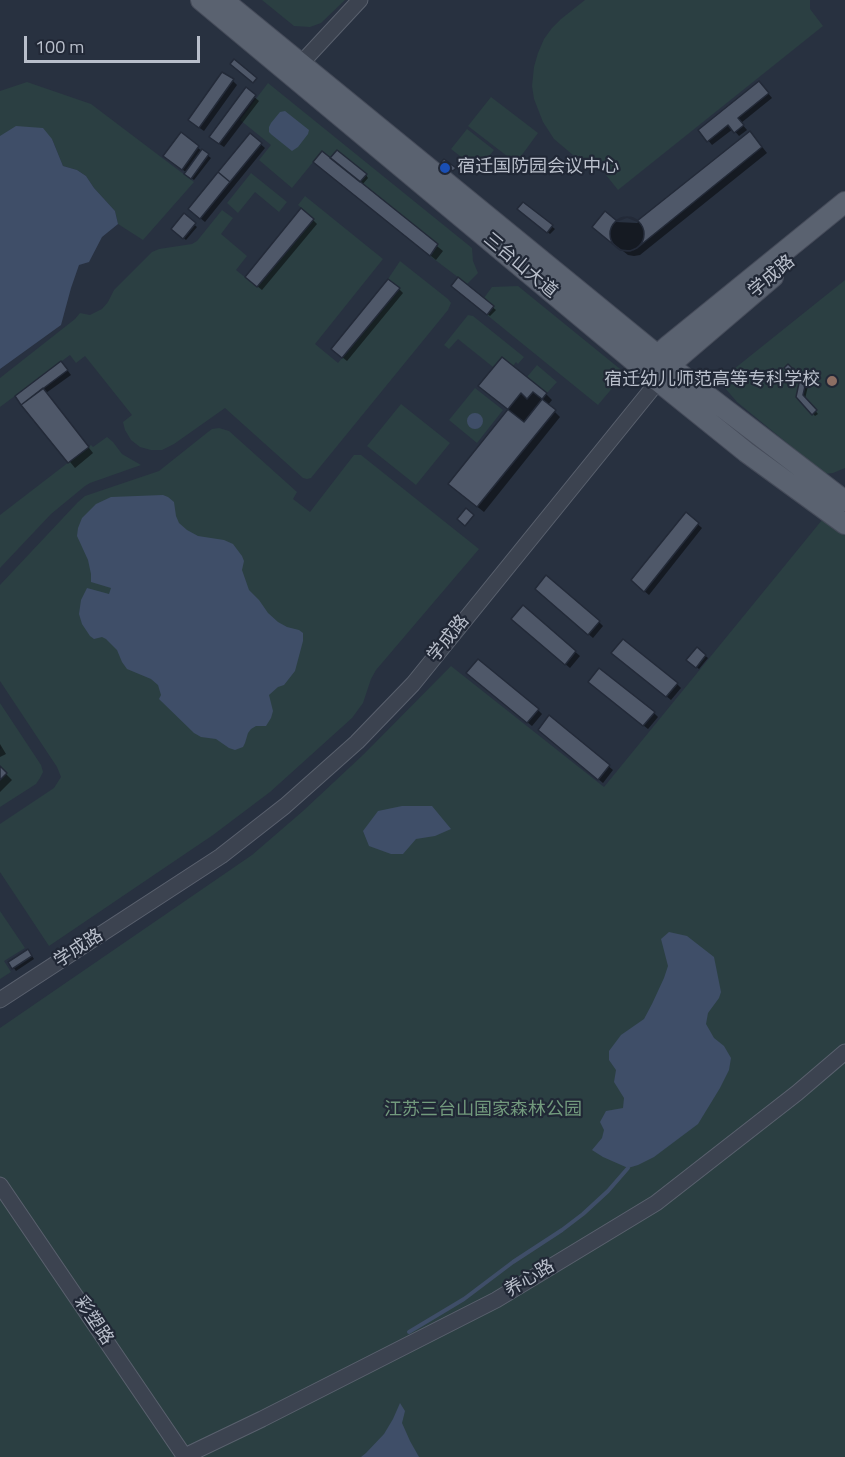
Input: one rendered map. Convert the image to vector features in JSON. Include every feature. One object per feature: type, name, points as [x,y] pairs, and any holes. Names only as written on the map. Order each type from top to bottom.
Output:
[{"type":"main road","name":"三台山大道","points":[[201,0],[295,70],[658,368],[746,452],[845,524]]},
{"type":"main road","name":"三台山大道","points":[[223,0],[295,70]]},
{"type":"main road","name":"学成路","points":[[658,368],[845,202]]},
{"type":"main road","name":"学成路","points":[[658,368],[845,217]]},
{"type":"main road","name":"三台山大道","points":[[658,368],[718,403],[845,501]]},
{"type":"street","points":[[295,70],[360,0]]},
{"type":"street","name":"学成路","points":[[0,1000],[221,856],[285,806],[357,742],[413,684],[658,368]]},
{"type":"street","name":"养心路","points":[[184,1457],[496,1300],[656,1203],[797,1093],[845,1052]]},
{"type":"street","name":"彩塑路","points":[[0,1185],[184,1457]]},
{"type":"green space","points":[[262,0],[345,0],[321,23],[310,27],[294,26]]},
{"type":"green space","points":[[585,0],[810,0],[810,9],[823,26],[618,190],[598,165],[573,155],[554,139],[543,122],[534,99],[532,86],[534,67],[544,39],[561,19]]},
{"type":"green space","points":[[27,82],[91,104],[194,182],[143,240],[118,224],[115,211],[86,176],[77,170],[63,166],[52,139],[0,136],[0,91]]},
{"type":"green space","points":[[268,83],[472,248],[473,261],[478,273],[467,284],[430,256],[438,244],[322,151],[292,188],[259,160],[271,145],[240,120]]},
{"type":"green space","points":[[491,97],[538,133],[516,163],[468,126]]},
{"type":"green space","points":[[467,129],[494,150],[478,170],[451,149]]},
{"type":"green space","points":[[251,173],[287,202],[279,212],[255,192],[238,213],[227,203]]},
{"type":"green space","points":[[305,196],[383,259],[315,344],[338,363],[400,288],[388,279],[400,261],[451,303],[448,310],[311,478],[303,478],[225,408],[162,450],[140,447],[131,440],[123,422],[132,415],[85,356],[76,363],[70,355],[0,407],[0,378],[80,313],[90,315],[102,309],[114,290],[152,252],[197,241],[222,210],[233,218],[221,234],[247,256],[236,270],[257,287],[314,219],[298,205]]},
{"type":"green space","points":[[845,280],[845,468],[825,474],[737,402],[722,381],[724,377]]},
{"type":"green space","points":[[518,286],[625,373],[598,405],[487,315],[494,306],[484,298],[492,287]]},
{"type":"green space","points":[[468,315],[473,316],[524,357],[518,364],[516,362],[513,366],[502,357],[493,367],[458,339],[449,349],[444,345]]},
{"type":"green space","points":[[537,365],[557,382],[547,393],[527,377]]},
{"type":"green space","points":[[475,388],[503,410],[477,443],[449,420]]},
{"type":"green space","points":[[401,404],[450,443],[416,485],[367,446]]},
{"type":"green space","points":[[219,428],[229,431],[297,492],[293,499],[310,512],[354,455],[361,455],[479,549],[376,670],[363,703],[352,718],[270,792],[213,835],[49,946],[0,872],[0,824],[54,788],[61,777],[57,767],[0,681],[0,585],[85,496],[159,471],[212,429]]},
{"type":"green space","points":[[107,437],[122,454],[141,465],[85,486],[51,514],[0,568],[0,515],[91,445],[93,447]]},
{"type":"green space","name":"江苏三台山国家森林公园","points":[[822,520],[845,535],[845,1457],[0,1457],[0,1028],[252,855],[364,754],[451,666],[604,787]]},
{"type":"green space","points":[[0,703],[41,765],[43,772],[36,784],[0,807],[0,780],[7,773],[0,766]]},
{"type":"green space","points":[[0,911],[25,948],[4,961],[11,972],[0,979]]},
{"type":"water","points":[[285,111],[309,130],[298,147],[292,151],[269,132],[271,123],[280,112]]},
{"type":"water","points":[[16,126],[43,128],[52,139],[63,166],[77,170],[86,176],[115,211],[118,224],[102,237],[89,262],[79,265],[61,325],[0,369],[0,136]]},
{"type":"water","points":[[475,413],[481,415],[483,421],[481,427],[475,429],[469,427],[467,421],[469,415]]},
{"type":"water","points":[[163,495],[174,502],[179,523],[187,530],[198,536],[224,540],[233,544],[244,561],[242,570],[249,590],[278,622],[303,633],[295,671],[284,685],[269,695],[273,711],[271,718],[266,726],[256,726],[251,729],[243,747],[235,750],[216,739],[201,737],[194,733],[159,699],[161,695],[158,685],[151,679],[127,669],[117,650],[106,639],[102,637],[94,639],[90,636],[79,614],[81,600],[87,588],[109,594],[111,588],[91,582],[88,560],[77,536],[82,518],[96,504],[111,497]]},
{"type":"water","points":[[402,806],[432,806],[451,829],[435,836],[416,839],[403,854],[391,854],[369,846],[363,831],[378,811]]},
{"type":"water","points":[[669,932],[687,936],[714,957],[721,992],[708,1013],[706,1024],[714,1038],[724,1046],[731,1058],[729,1070],[698,1124],[654,1157],[628,1168],[592,1150],[602,1138],[604,1130],[600,1122],[606,1111],[623,1108],[624,1098],[614,1082],[616,1070],[609,1060],[609,1051],[621,1035],[644,1019],[652,1004],[668,966],[661,939]]},
{"type":"water","points":[[400,1403],[405,1411],[402,1423],[419,1457],[361,1457],[384,1434]]},
{"type":"building","points":[[234,59],[257,78],[253,83],[230,64]]},
{"type":"building","points":[[222,72],[234,79],[199,128],[188,120]]},
{"type":"building","points":[[759,81],[769,93],[738,118],[744,125],[734,133],[728,125],[707,142],[698,130]]},
{"type":"building","points":[[246,87],[256,95],[219,144],[209,137]]},
{"type":"building","points":[[750,131],[762,147],[637,248],[630,251],[620,250],[592,227],[605,211],[617,221],[627,217],[637,221]]},
{"type":"building","points":[[181,132],[199,146],[182,170],[163,156]]},
{"type":"building","points":[[250,133],[262,143],[230,182],[218,172]]},
{"type":"building","points":[[202,149],[209,154],[191,179],[184,174]]},
{"type":"building","points":[[337,150],[367,174],[360,182],[330,158]]},
{"type":"building","points":[[322,151],[438,244],[430,256],[313,162]]},
{"type":"building","points":[[444,159],[456,168],[453,171],[441,162]]},
{"type":"building","points":[[218,172],[230,182],[200,219],[188,209]]},
{"type":"building","points":[[523,202],[553,225],[547,233],[517,209]]},
{"type":"building","points":[[301,208],[314,219],[257,287],[245,277]]},
{"type":"building","points":[[184,213],[196,223],[183,239],[171,229]]},
{"type":"building","points":[[627,217],[639,222],[644,234],[639,246],[627,251],[615,246],[610,234],[615,222]]},
{"type":"building","points":[[458,277],[494,306],[487,315],[451,286]]},
{"type":"building","points":[[388,279],[400,288],[342,358],[331,349]]},
{"type":"building","points":[[502,357],[547,393],[524,422],[478,386]]},
{"type":"building","points":[[61,361],[68,370],[21,405],[15,396]]},
{"type":"building","points":[[788,364],[806,382],[803,395],[817,410],[812,415],[796,397],[799,383],[784,368]]},
{"type":"building","points":[[43,388],[89,447],[68,463],[21,405]]},
{"type":"building","points":[[533,392],[556,410],[477,507],[448,484],[521,393],[527,399]]},
{"type":"building","points":[[466,508],[474,515],[465,526],[457,519]]},
{"type":"building","points":[[686,512],[699,523],[644,592],[631,580]]},
{"type":"building","points":[[546,575],[600,621],[588,635],[535,589]]},
{"type":"building","points":[[523,605],[576,651],[565,665],[511,619]]},
{"type":"building","points":[[623,639],[678,683],[666,697],[611,653]]},
{"type":"building","points":[[697,647],[706,655],[696,668],[686,660]]},
{"type":"building","points":[[478,659],[539,709],[527,723],[466,673]]},
{"type":"building","points":[[599,668],[655,712],[643,726],[588,682]]},
{"type":"building","points":[[549,715],[610,765],[598,780],[538,730]]},
{"type":"building","points":[[0,766],[7,773],[0,780]]},
{"type":"building","points":[[28,949],[32,956],[12,969],[8,962]]},
{"type":"waterway","points":[[409,1332],[464,1299],[513,1262],[562,1230],[608,1191],[628,1168]]},
{"type":"place","name":"宿迁国防园会议中心","points":[[445,168]]},
{"type":"place","name":"宿迁幼儿师范高等专科学校","points":[[832,381]]}]
